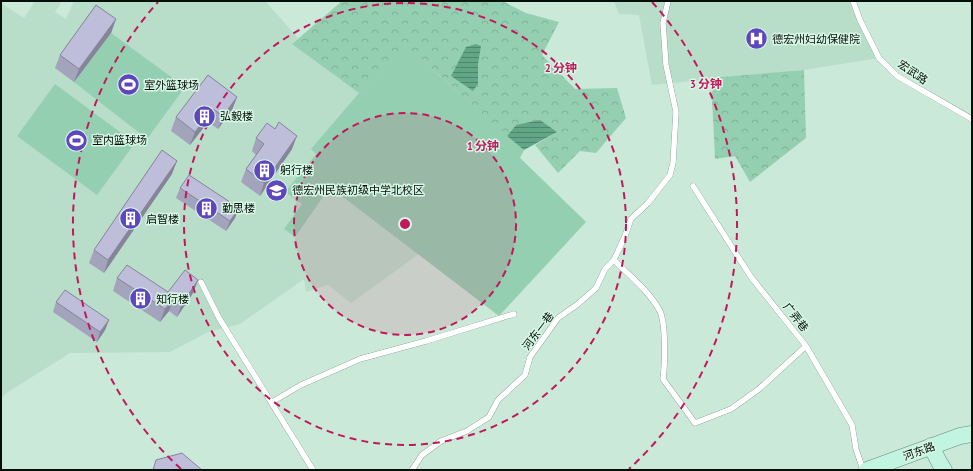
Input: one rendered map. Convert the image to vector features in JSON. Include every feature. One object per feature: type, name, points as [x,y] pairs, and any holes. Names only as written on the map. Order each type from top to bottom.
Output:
[{"type":"main road","name":"河东路","points":[[867,470],[960,436],[972,434]]},
{"type":"main road","points":[[927,448],[932,470]]},
{"type":"main road","points":[[927,448],[944,470]]},
{"type":"lane","name":"河东一巷","points":[[412,470],[422,455],[441,441],[467,431],[489,417],[498,400],[525,375],[530,357],[558,318],[578,304],[596,288],[605,269],[614,260],[631,219],[648,203],[670,175],[676,112],[666,65],[663,23],[668,1]]},
{"type":"lane","name":"宏武路","points":[[853,1],[860,20],[879,58],[897,76],[972,119]]},
{"type":"lane","name":"广弄巷","points":[[693,186],[751,277],[806,346],[852,425],[856,449],[863,470]]},
{"type":"lane","points":[[614,260],[645,290],[660,312],[664,335],[663,379],[695,423],[731,409],[759,389],[806,346]]},
{"type":"lane","points":[[201,282],[219,318],[313,470]]},
{"type":"lane","points":[[272,402],[301,386],[360,359],[514,314]]},
{"type":"shaded area","name":"德宏州民族初级中学北校区","points":[[35,1],[59,1],[61,3],[55,12],[66,19],[74,1],[265,1],[298,38],[292,44],[441,77],[524,150],[520,158],[586,222],[419,254],[351,303],[328,285],[306,292],[304,279],[240,324],[208,332],[170,352],[70,353],[5,394],[1,399],[1,3],[24,18]]},
{"type":"shaded area","name":"德宏州妇幼保健院","points":[[614,1],[853,1],[879,58],[804,70],[652,85],[639,15],[619,14]]},
{"type":"shaded area","points":[[476,44],[481,46],[478,64],[478,84],[473,91],[451,76],[466,47]]},
{"type":"shaded area","points":[[540,120],[557,132],[524,150],[507,136],[516,125]]},
{"type":"green space","points":[[342,1],[502,1],[526,13],[559,22],[542,55],[575,89],[617,88],[626,118],[596,153],[580,151],[558,173],[535,145],[557,132],[516,125],[507,136],[409,48],[359,93],[292,44]]},
{"type":"green space","name":"室外篮球场","points":[[111,33],[185,87],[147,139],[74,82]]},
{"type":"green space","points":[[409,47],[524,150],[520,158],[586,222],[499,316],[330,187],[295,237],[284,229],[302,204],[285,192],[316,154],[311,149],[359,93]]},
{"type":"green space","points":[[804,70],[806,138],[750,182],[735,156],[715,159],[711,78]]},
{"type":"green space","name":"室内篮球场","points":[[55,84],[135,143],[97,195],[17,136]]},
{"type":"building","points":[[96,5],[116,19],[79,69],[60,55]]},
{"type":"building","points":[[208,75],[237,97],[223,116],[213,109],[195,132],[176,117]]},
{"type":"building","name":"躬行楼","points":[[279,122],[297,136],[264,183],[246,169],[264,144],[256,138],[267,123],[275,129]]},
{"type":"building","name":"启智楼","points":[[162,150],[177,161],[108,260],[94,250]]},
{"type":"building","points":[[189,175],[239,208],[230,221],[180,188]]},
{"type":"building","points":[[127,265],[168,292],[185,270],[198,280],[182,304],[174,298],[165,309],[117,278]]},
{"type":"building","points":[[65,290],[109,320],[100,332],[56,302]]},
{"type":"building","points":[[182,453],[202,470],[153,470],[156,460]]},
{"type":"place","name":"德宏州妇幼保健院","points":[[757,39]]},
{"type":"place","name":"室外篮球场","points":[[129,85]]},
{"type":"place","name":"弘毅楼","points":[[205,116]]},
{"type":"place","name":"室内篮球场","points":[[76,140]]},
{"type":"place","name":"躬行楼","points":[[264,170]]},
{"type":"place","name":"德宏州民族初级中学北校区","points":[[277,190]]},
{"type":"place","name":"勤思楼","points":[[206,208]]},
{"type":"place","name":"启智楼","points":[[130,219]]},
{"type":"place","name":"知行楼","points":[[140,299]]}]
